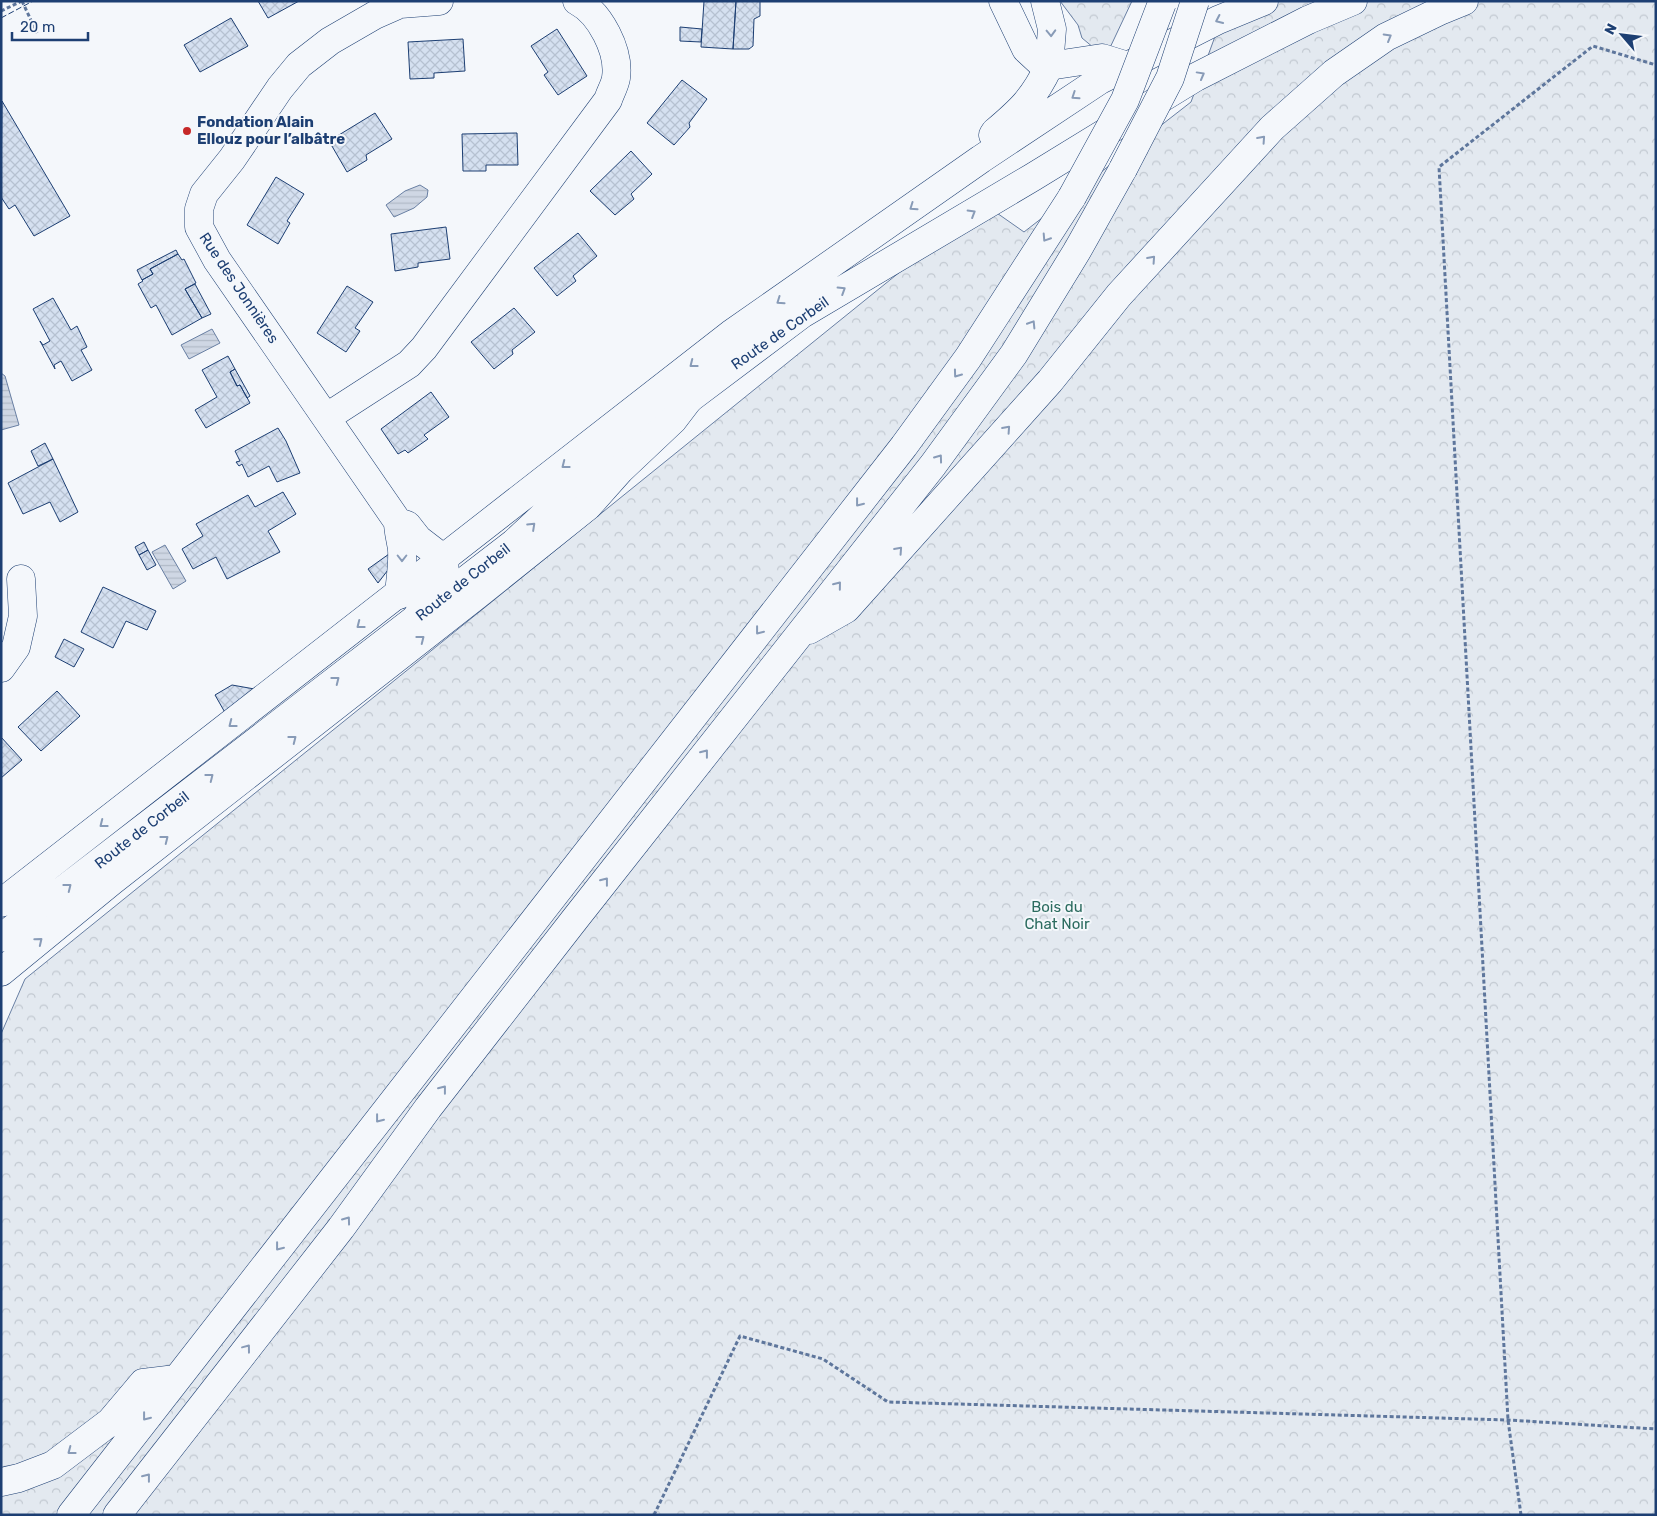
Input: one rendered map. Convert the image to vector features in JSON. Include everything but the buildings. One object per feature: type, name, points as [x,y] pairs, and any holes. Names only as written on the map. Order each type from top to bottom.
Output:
[{"type":"main road","name":"Rue des Jonnières","points":[[399,595],[402,551],[398,522],[217,260],[199,227],[199,209],[204,194],[227,165],[280,88],[299,65],[330,41],[375,15],[400,4],[439,1]]},
{"type":"main road","points":[[327,417],[409,364],[424,348],[608,100],[616,78],[616,58],[606,33],[594,15],[577,1]]},
{"type":"main road","points":[[1003,1],[1026,49],[1040,62],[1049,66],[1102,58],[1128,66]]},
{"type":"main road","points":[[982,159],[995,132],[1033,96],[1049,66],[1052,29],[1045,1]]},
{"type":"main road","points":[[116,1515],[341,1228],[452,1076],[933,465],[1014,354],[1077,251],[1130,158],[1170,78],[1195,1]]},
{"type":"main road","name":"Route de Corbeil","points":[[1,903],[399,595],[731,334],[982,159],[1100,80],[1218,20],[1264,1]]},
{"type":"main road","name":"Route de Corbeil","points":[[1,938],[514,543],[614,450],[665,409],[688,399],[802,314],[1196,77],[1300,24],[1352,1]]},
{"type":"main road","points":[[796,637],[846,609],[1050,381],[1120,295],[1272,128],[1334,73],[1386,37],[1464,1]]},
{"type":"main road","points":[[71,1515],[904,446],[968,358],[1072,197],[1125,100],[1162,2]]},
{"type":"main road","points":[[1,972],[112,881],[470,601],[588,506],[620,470],[673,420],[688,399]]},
{"type":"main road","name":"Rue des Jonnières","points":[[398,522],[407,525],[418,538],[444,559]]},
{"type":"main road","points":[[418,617],[431,591],[445,574],[444,559]]},
{"type":"main road","points":[[1,668],[16,647],[23,616],[21,579]]},
{"type":"main road","points":[[1,1482],[19,1478],[54,1465],[110,1422],[143,1383],[176,1379]]},
{"type":"path","points":[[1,11],[22,1],[37,33]]},
{"type":"path","points":[[1521,1515],[1508,1420],[1439,167],[1593,46],[1656,65]]},
{"type":"path","points":[[654,1515],[740,1336],[823,1359],[888,1402],[1508,1420],[1656,1429]]},
{"type":"green space","points":[[1060,1],[1132,1],[1107,54],[1094,48],[1082,38],[1078,25]]},
{"type":"green space","name":"Bois du Chat Noir","points":[[1228,1],[1656,1],[1656,1515],[1,1515],[1,1034],[25,979],[984,204],[1024,232],[1191,102]]},
{"type":"shaded area","points":[[420,185],[428,190],[427,197],[414,208],[394,217],[386,205],[405,191]]},
{"type":"shaded area","points":[[212,329],[220,343],[189,359],[181,345]]},
{"type":"shaded area","points":[[1,373],[5,376],[19,425],[1,430]]},
{"type":"shaded area","points":[[165,545],[186,581],[173,589],[152,552]]},
{"type":"fence","points":[[1,18],[33,1]]},
{"type":"place","name":"Fondation Alain Ellouz pour l’albâtre","points":[[187,131]]}]
